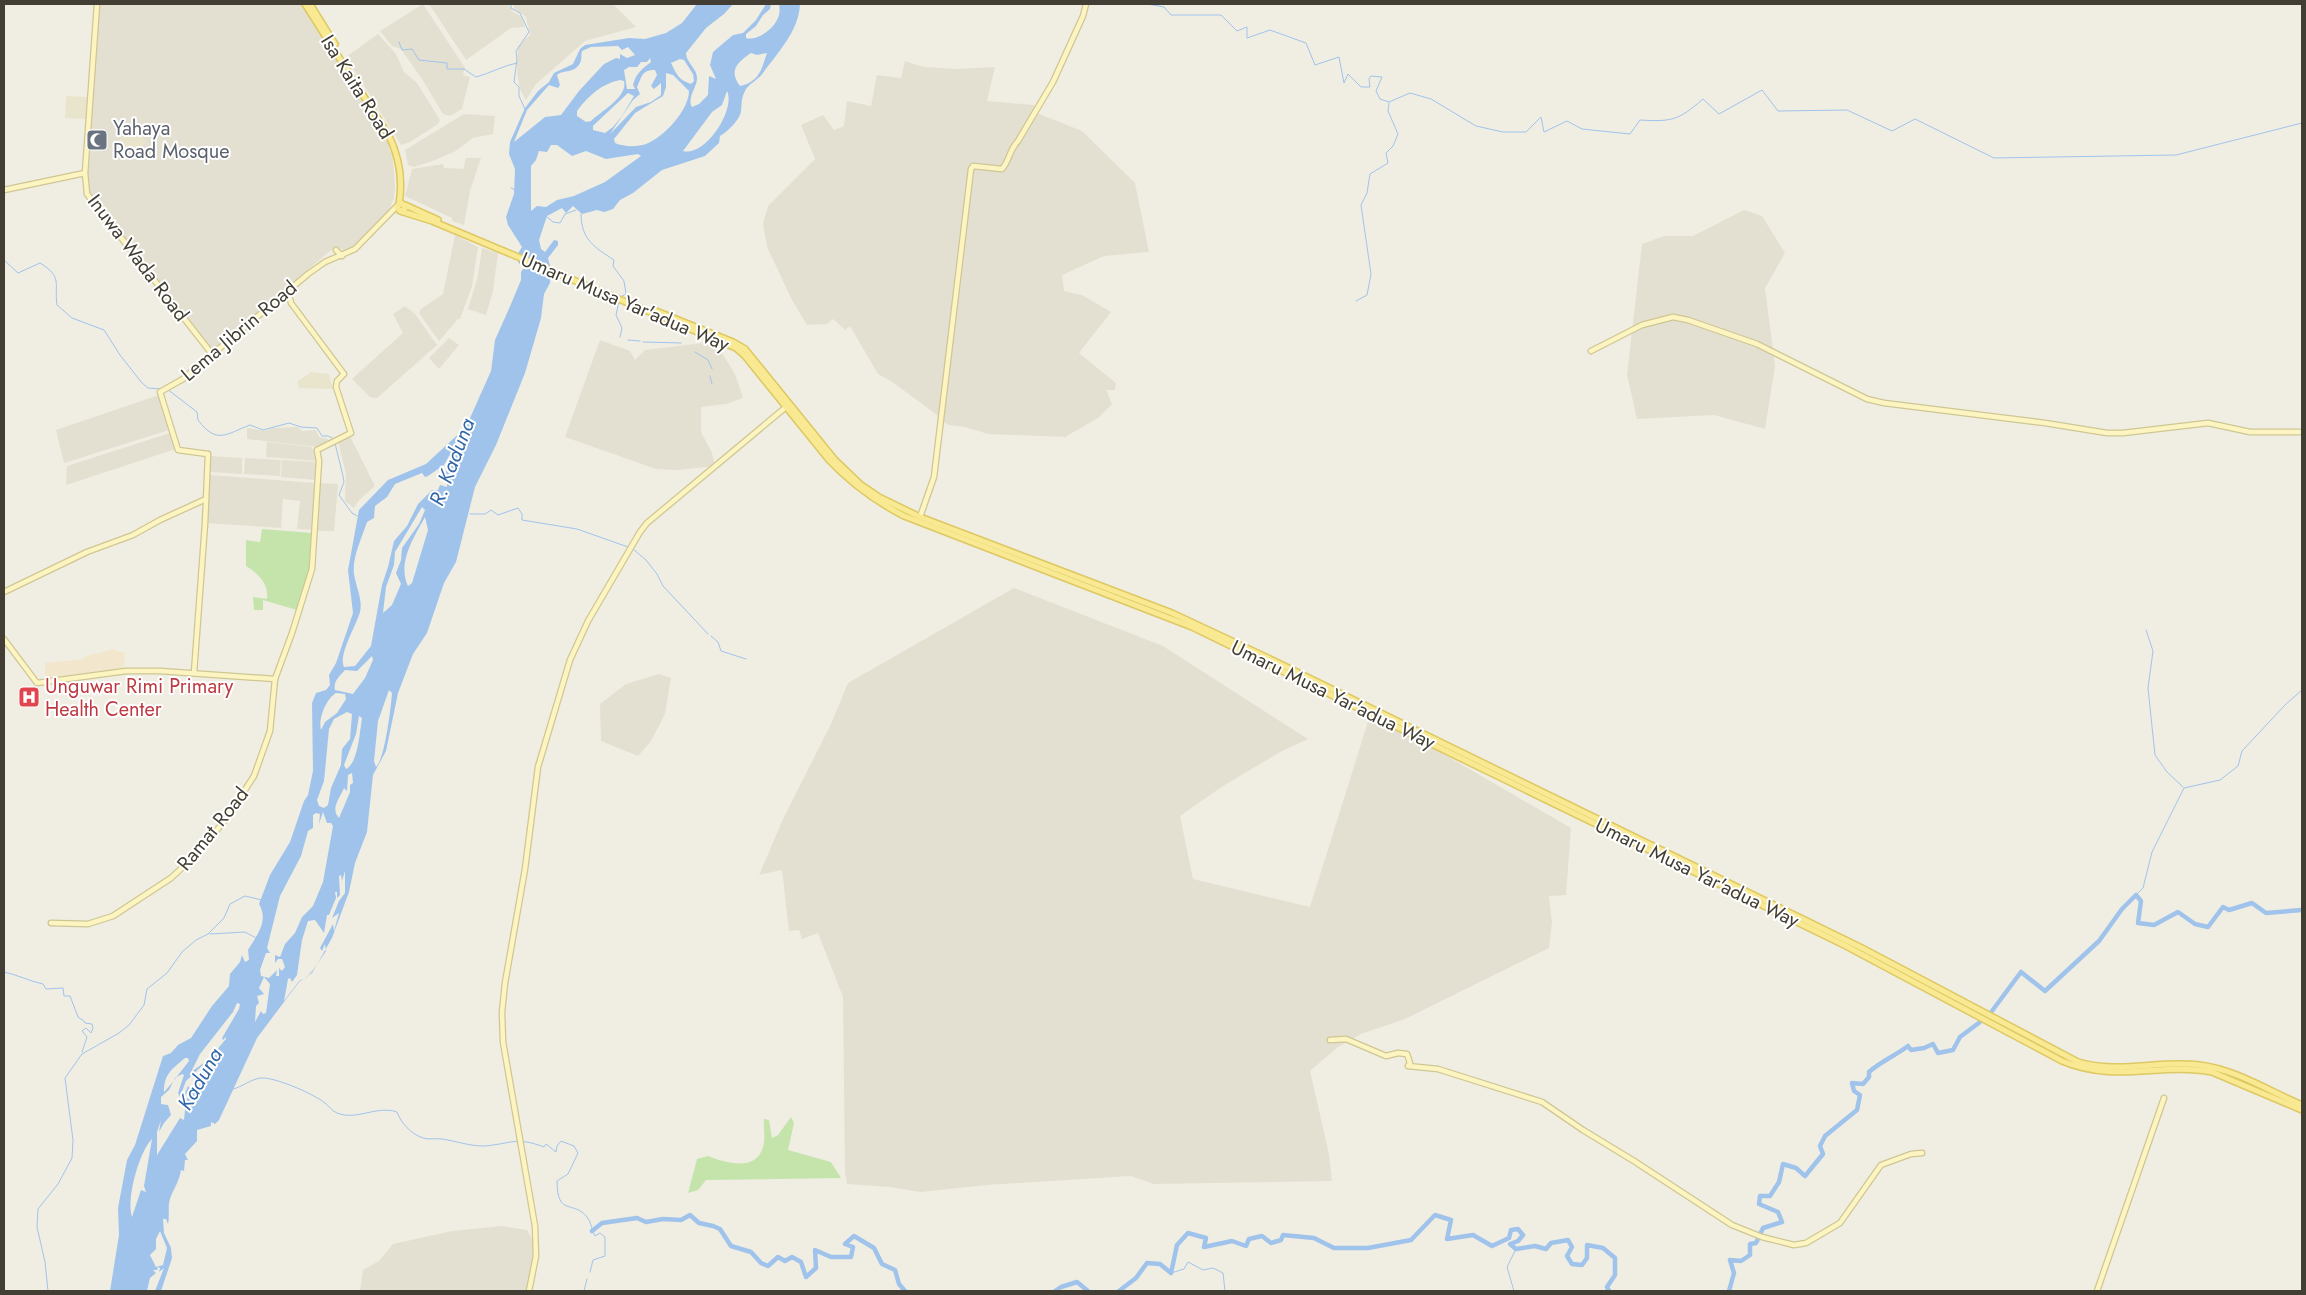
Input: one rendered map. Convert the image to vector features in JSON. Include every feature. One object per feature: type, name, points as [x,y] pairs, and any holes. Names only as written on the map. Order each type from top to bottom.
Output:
[{"type":"main road","name":"Isa Kaita Road","points":[[305,4],[382,121]]},
{"type":"main road","name":"Isa Kaita Road","points":[[310,4],[399,152],[401,204]]},
{"type":"main road","name":"Umaru Musa Yar'adua Way","points":[[401,204],[486,243]]},
{"type":"main road","points":[[401,204],[406,209],[402,211]]},
{"type":"main road","name":"Umaru Musa Yar'adua Way","points":[[402,211],[740,345],[749,352],[827,450],[847,472],[878,496],[930,523]]},
{"type":"main road","name":"Umaru Musa Yar'adua Way","points":[[564,275],[736,348],[746,356],[828,460],[856,486],[888,508],[1177,618],[1847,944],[2078,1062],[2106,1068],[2177,1065],[2214,1067],[2302,1105]]},
{"type":"main road","name":"Umaru Musa Yar'adua Way","points":[[1847,944],[2077,1067],[2106,1073],[2197,1069],[2212,1072],[2302,1110]]},
{"type":"street","name":"Inuwa Wada Road","points":[[97,4],[85,184],[92,202],[212,354]]},
{"type":"street","points":[[920,517],[934,477],[971,169],[973,166],[1002,169],[1005,166],[1011,148],[1018,141],[1053,82],[1083,16],[1086,4]]},
{"type":"street","points":[[4,190],[85,173]]},
{"type":"street","points":[[336,250],[342,256],[355,249],[401,204]]},
{"type":"street","points":[[388,217],[402,211]]},
{"type":"street","name":"Lema Jibrin Road","points":[[206,499],[208,454],[177,449],[160,392],[183,379],[308,274],[325,262],[342,256]]},
{"type":"street","name":"Ramat Road","points":[[51,923],[88,924],[112,916],[158,887],[194,859],[226,819],[256,772],[271,726],[275,679],[292,634],[312,569],[317,450],[351,432],[336,388],[337,382],[344,374],[291,303],[288,291]]},
{"type":"street","points":[[1591,351],[1637,328],[1673,317],[1702,323],[1757,344],[1867,398],[1884,403],[2045,423],[2107,433],[2123,433],[2208,423],[2250,432],[2302,432]]},
{"type":"street","points":[[529,1291],[537,1240],[536,1221],[503,1042],[502,1012],[525,869],[538,767],[565,673],[588,621],[629,548],[644,528],[788,408]]},
{"type":"street","points":[[4,592],[87,552],[133,535],[206,499]]},
{"type":"street","points":[[194,674],[206,499]]},
{"type":"street","points":[[4,639],[38,683],[126,671],[275,679]]},
{"type":"street","points":[[1330,1040],[1346,1039],[1386,1056],[1398,1053],[1407,1054],[1410,1062],[1408,1066],[1438,1070],[1542,1102],[1582,1130],[1634,1161],[1732,1225],[1762,1237],[1794,1245],[1806,1243],[1840,1222],[1881,1164],[1911,1154],[1922,1153]]},
{"type":"street","points":[[2097,1291],[2164,1098]]},
{"type":"shaded area","points":[[99,4],[302,4],[385,134],[393,160],[395,186],[394,198],[389,210],[351,248],[343,250],[336,246],[214,349],[210,350],[90,197],[86,177]]},
{"type":"shaded area","points":[[423,4],[465,68],[463,75],[470,77],[462,109],[450,116],[443,114],[401,49],[392,46],[380,31]]},
{"type":"shaded area","points":[[429,4],[508,4],[513,12],[521,16],[525,27],[511,28],[466,60]]},
{"type":"shaded area","points":[[514,4],[613,4],[636,27],[585,41],[536,84],[526,100],[520,89],[517,73],[518,46],[530,35],[526,17],[514,8]]},
{"type":"shaded area","points":[[378,34],[396,54],[404,72],[417,83],[440,120],[438,124],[410,142],[401,145],[346,57]]},
{"type":"shaded area","points":[[905,61],[924,67],[957,69],[995,67],[987,101],[1034,105],[1037,113],[1082,131],[1135,183],[1149,252],[1104,256],[1062,275],[1064,291],[1082,295],[1111,312],[1079,353],[1116,383],[1115,390],[1106,390],[1112,404],[1098,418],[1065,437],[988,434],[965,427],[949,425],[942,421],[937,415],[891,381],[878,374],[850,326],[845,330],[833,319],[827,324],[807,325],[792,300],[767,247],[763,224],[768,206],[815,159],[801,125],[823,115],[834,130],[844,126],[847,101],[871,106],[877,75],[901,78]]},
{"type":"shaded area","points":[[66,96],[87,97],[87,119],[65,118]]},
{"type":"shaded area","points":[[464,114],[495,116],[493,134],[473,138],[454,152],[435,160],[414,167],[408,165],[405,150]]},
{"type":"shaded area","points":[[138,128],[147,142],[127,158],[114,142]]},
{"type":"shaded area","points":[[466,158],[481,158],[470,191],[464,225],[452,221],[452,218],[405,196],[412,169],[443,164],[444,168],[463,169]]},
{"type":"shaded area","points":[[1744,210],[1762,216],[1785,253],[1765,288],[1775,366],[1765,429],[1714,415],[1637,419],[1627,375],[1642,244],[1664,236],[1693,236]]},
{"type":"shaded area","points":[[455,235],[478,247],[472,286],[460,319],[439,341],[419,313],[421,309],[443,294]]},
{"type":"shaded area","points":[[482,248],[498,253],[493,291],[486,315],[468,309],[478,276]]},
{"type":"shaded area","points":[[405,306],[415,314],[437,345],[377,398],[370,397],[352,379],[403,333],[393,314]]},
{"type":"shaded area","points":[[449,338],[459,345],[439,369],[429,358]]},
{"type":"shaded area","points":[[600,340],[630,351],[635,360],[645,350],[703,343],[719,348],[735,374],[743,398],[726,404],[701,407],[701,432],[712,453],[715,466],[677,470],[656,469],[565,437]]},
{"type":"shaded area","points":[[311,372],[329,374],[333,389],[299,388],[297,382]]},
{"type":"shaded area","points":[[159,395],[169,430],[64,463],[56,430]]},
{"type":"shaded area","points":[[298,427],[302,431],[316,430],[319,437],[328,439],[330,443],[318,447],[247,439],[247,428],[265,431],[273,428]]},
{"type":"shaded area","points":[[170,433],[176,449],[66,485],[67,466]]},
{"type":"shaded area","points":[[350,436],[375,486],[359,500],[354,508],[345,501],[346,474],[338,441]]},
{"type":"shaded area","points":[[267,442],[312,447],[317,461],[266,457]]},
{"type":"shaded area","points":[[211,456],[242,458],[242,474],[210,472]]},
{"type":"shaded area","points":[[245,458],[281,460],[280,476],[244,474]]},
{"type":"shaded area","points":[[282,460],[318,462],[316,480],[281,477]]},
{"type":"shaded area","points":[[210,475],[315,483],[313,530],[297,529],[300,501],[283,499],[281,528],[206,523]]},
{"type":"shaded area","points":[[318,483],[338,484],[334,531],[315,531]]},
{"type":"shaded area","points":[[1014,588],[1163,646],[1308,739],[1282,751],[1223,786],[1180,816],[1193,879],[1310,907],[1371,712],[1571,828],[1566,895],[1549,896],[1552,922],[1549,948],[1405,1019],[1361,1034],[1338,1047],[1310,1071],[1329,1154],[1332,1181],[1154,1184],[1131,1176],[988,1185],[920,1192],[890,1187],[847,1184],[845,1172],[843,997],[818,933],[802,939],[799,930],[789,931],[782,870],[759,875],[784,817],[831,724],[848,683]]},
{"type":"shaded area","points":[[112,649],[125,653],[124,668],[45,680],[45,663],[84,659],[84,657]]},
{"type":"shaded area","points":[[659,674],[671,678],[665,714],[651,741],[638,756],[601,741],[600,704],[626,684]]},
{"type":"shaded area","points":[[502,1226],[527,1230],[534,1243],[528,1291],[360,1291],[363,1270],[379,1261],[393,1244],[452,1231]]},
{"type":"green space","points":[[262,529],[312,533],[310,572],[297,610],[263,600],[263,610],[254,610],[253,597],[267,599],[267,594],[262,580],[246,566],[246,540],[260,542]]},
{"type":"green space","points":[[791,1117],[794,1123],[788,1150],[831,1162],[841,1178],[706,1180],[698,1190],[688,1193],[697,1159],[708,1156],[740,1164],[754,1160],[759,1155],[764,1144],[764,1119],[769,1120],[772,1138],[778,1135]]},
{"type":"water","name":"Kaduna","points":[[697,4],[733,4],[706,28],[686,53],[697,75],[692,93],[692,107],[699,104],[708,95],[709,76],[716,79],[710,65],[713,52],[733,35],[743,33],[756,20],[766,4],[771,4],[770,9],[763,15],[756,26],[746,34],[746,38],[755,38],[764,34],[775,24],[779,16],[779,4],[800,4],[796,23],[787,41],[761,75],[746,89],[742,98],[741,111],[736,122],[720,136],[719,143],[705,156],[662,170],[633,193],[620,200],[613,209],[604,212],[597,210],[582,214],[573,206],[566,213],[562,208],[547,216],[539,240],[541,249],[545,252],[554,240],[558,241],[558,245],[548,258],[551,270],[550,283],[544,294],[541,318],[525,373],[496,445],[475,487],[456,562],[444,583],[427,633],[413,654],[398,693],[386,751],[373,775],[367,832],[355,863],[349,892],[332,938],[326,949],[325,944],[322,951],[320,948],[333,924],[334,931],[339,913],[332,918],[339,901],[345,893],[345,871],[342,881],[341,875],[339,876],[340,895],[337,898],[337,892],[335,892],[336,898],[329,915],[327,915],[324,933],[315,920],[308,921],[302,940],[297,975],[292,982],[290,978],[288,979],[284,1001],[299,981],[304,978],[257,1038],[219,1120],[215,1124],[211,1122],[211,1126],[197,1130],[197,1141],[185,1154],[188,1160],[185,1160],[184,1171],[181,1170],[170,1199],[168,1224],[166,1219],[163,1219],[164,1233],[171,1248],[172,1258],[161,1291],[155,1291],[164,1268],[159,1272],[160,1268],[158,1267],[157,1270],[153,1270],[156,1273],[150,1278],[147,1291],[110,1291],[119,1235],[118,1208],[127,1160],[135,1145],[163,1056],[171,1053],[178,1045],[191,1038],[212,1006],[229,986],[230,974],[240,962],[242,955],[245,962],[249,960],[248,950],[261,928],[263,916],[259,904],[270,875],[290,842],[304,801],[308,795],[313,771],[312,703],[316,693],[326,690],[330,685],[329,675],[336,663],[353,613],[348,570],[359,510],[388,480],[426,464],[466,427],[491,371],[495,340],[521,280],[521,272],[524,268],[518,262],[517,255],[522,247],[508,225],[506,217],[514,194],[515,169],[509,154],[510,142],[525,108],[538,91],[549,82],[554,73],[573,64],[580,49],[585,45],[629,38],[645,39],[666,33],[682,23]],"holes":[[[618,46],[622,50],[628,47],[635,55],[627,58],[620,54],[620,59],[616,58],[604,64],[579,91],[561,115],[545,117],[514,142],[527,110],[549,85],[558,88],[560,85],[557,75],[575,69],[581,62],[582,51],[591,47]],[[751,53],[757,55],[767,53],[759,74],[747,84],[740,86],[736,80],[736,67]],[[650,58],[651,62],[636,77],[633,85],[635,89],[627,89],[624,70],[629,67],[637,67],[641,62],[647,62]],[[680,59],[684,60],[693,74],[694,81],[691,84],[680,78],[671,63]],[[655,70],[657,75],[651,86],[654,89],[661,83],[661,95],[651,102],[636,107],[610,134],[633,100],[640,94],[637,87],[647,71]],[[666,73],[673,75],[689,91],[685,106],[680,114],[668,129],[653,140],[639,146],[626,146],[615,143],[614,139],[635,113],[663,96],[666,87]],[[620,80],[624,81],[622,93],[618,98],[591,121],[586,122],[577,116],[577,111],[596,91],[607,84]],[[727,91],[729,99],[723,120],[709,140],[692,151],[683,151],[712,112],[722,105]],[[628,93],[634,96],[622,116],[605,133],[593,130],[593,126]],[[551,145],[557,145],[572,156],[586,151],[606,159],[638,154],[641,156],[605,182],[574,196],[557,200],[546,207],[537,206],[531,211],[531,166],[536,160],[539,151],[547,152]],[[454,454],[454,459],[442,478],[447,482],[447,487],[440,485],[438,490],[432,490],[418,504],[407,526],[394,541],[382,585],[371,646],[355,666],[344,667],[343,655],[361,607],[354,568],[356,554],[367,522],[374,518],[375,506],[387,497],[395,484],[422,473],[425,477],[444,465],[449,456]],[[422,507],[425,510],[419,524],[402,548],[401,560],[396,573],[401,584],[392,605],[383,613],[386,587],[394,565],[395,552]],[[425,517],[428,530],[412,583],[408,586],[404,568],[408,550],[416,533]],[[372,656],[373,660],[365,678],[353,694],[335,690],[336,681],[345,670],[357,671]],[[389,690],[392,693],[389,720],[385,744],[376,767],[374,761],[378,721]],[[336,693],[345,694],[346,699],[337,713],[325,722],[321,730],[320,725],[324,710],[332,696]],[[347,712],[352,714],[350,739],[342,749],[341,765],[331,788],[328,805],[324,808],[319,806],[317,800],[324,781],[329,729],[334,719]],[[359,716],[362,718],[358,746],[353,761],[346,769],[344,765],[356,734]],[[352,773],[353,783],[350,785],[350,792],[339,818],[335,810],[344,788],[347,791],[348,775]],[[323,812],[327,823],[331,823],[333,826],[323,882],[313,906],[302,917],[295,933],[285,944],[280,957],[275,955],[275,963],[278,959],[282,959],[285,967],[282,971],[279,968],[279,976],[276,976],[277,970],[269,978],[261,976],[260,970],[266,953],[270,953],[267,948],[280,896],[301,856],[308,831],[313,828],[313,815],[316,813],[320,814],[319,824]],[[264,977],[270,984],[266,1013],[263,1014],[261,1011],[255,1022],[256,1006],[259,1003],[257,996],[264,994],[259,988]],[[237,1003],[240,1004],[222,1038],[223,1040],[226,1037],[226,1039],[208,1060],[191,1072],[200,1054],[233,1012]],[[185,1058],[188,1058],[189,1061],[176,1077],[184,1075],[178,1093],[180,1097],[185,1096],[190,1088],[188,1086],[185,1093],[181,1094],[186,1081],[205,1063],[210,1065],[207,1071],[203,1070],[193,1082],[195,1085],[199,1081],[203,1081],[186,1100],[184,1120],[180,1118],[157,1155],[157,1132],[161,1120],[159,1132],[171,1115],[168,1105],[161,1104],[161,1097],[169,1090],[174,1081],[164,1092],[165,1081],[176,1065]],[[152,1139],[144,1186],[146,1192],[141,1190],[132,1217],[131,1199],[135,1176],[147,1145]],[[160,1231],[167,1248],[163,1265],[156,1267],[150,1255],[156,1249],[156,1239]]]},
{"type":"waterway","points":[[511,4],[511,8],[520,13],[529,32],[516,51],[517,59],[514,82],[519,87],[519,96],[525,109]]},
{"type":"waterway","points":[[829,4],[834,4]]},
{"type":"waterway","points":[[1147,4],[1164,7],[1171,15],[1221,15],[1237,31],[1247,27],[1247,38],[1270,30],[1306,43],[1315,65],[1339,57],[1344,83],[1348,74],[1361,87],[1370,87],[1369,79],[1371,76],[1382,77],[1376,91],[1380,99],[1389,102],[1410,93],[1431,99],[1476,126],[1503,132],[1526,132],[1541,117],[1544,132],[1567,121],[1582,129],[1630,134],[1640,120],[1668,120],[1688,111],[1703,99],[1719,114],[1762,90],[1778,111],[1847,110],[1892,131],[1915,119],[1994,158],[2176,155],[2302,123]]},
{"type":"waterway","points":[[399,42],[402,50],[412,49],[419,60],[447,63],[447,69],[464,69],[476,77],[517,63]]},
{"type":"waterway","points":[[1356,301],[1367,295],[1371,274],[1361,205],[1367,193],[1370,174],[1388,163],[1386,153],[1393,146],[1398,134],[1388,111],[1389,103]]},
{"type":"waterway","points":[[511,188],[521,193]]},
{"type":"waterway","points":[[546,216],[553,222],[560,223],[565,214],[576,210]]},
{"type":"waterway","points":[[581,214],[583,230],[590,242],[614,260],[613,266],[624,281],[626,294],[622,296]]},
{"type":"waterway","points":[[4,260],[18,273],[40,263],[52,272],[56,281],[57,305],[72,318],[104,330],[120,355],[142,383],[148,388],[161,389]]},
{"type":"waterway","points":[[619,301],[616,315],[622,328],[620,337]]},
{"type":"waterway","points":[[628,340],[640,341]]},
{"type":"waterway","points":[[643,342],[681,343]]},
{"type":"waterway","points":[[695,352],[708,360],[712,369]]},
{"type":"waterway","points":[[710,376],[712,384]]},
{"type":"waterway","points":[[167,389],[197,412],[198,420],[205,428],[216,435],[228,434],[250,425],[263,430],[289,423],[301,427],[317,428],[322,436],[334,439],[344,482],[339,495],[352,513],[357,516]]},
{"type":"waterway","points":[[470,514],[485,514],[491,510],[498,515],[518,508],[522,514],[522,520],[577,529],[628,547]]},
{"type":"waterway","points":[[633,549],[646,560],[657,574],[663,586],[708,634]]},
{"type":"waterway","points":[[2146,630],[2153,651],[2148,688],[2155,755],[2167,772],[2183,787]]},
{"type":"waterway","points":[[711,636],[718,642],[721,651],[746,659]]},
{"type":"waterway","points":[[2136,895],[2143,888],[2152,852],[2184,788],[2220,780],[2238,766],[2242,751],[2285,705],[2302,690]]},
{"type":"waterway","points":[[1992,1011],[2021,972],[2045,991],[2099,941],[2122,909],[2136,895],[2141,901],[2138,923],[2154,925],[2178,912],[2195,924],[2208,927],[2223,907],[2229,910],[2252,903],[2266,913],[2302,910]]},
{"type":"waterway","points":[[48,1291],[45,1262],[37,1227],[38,1209],[58,1184],[72,1158],[73,1140],[65,1078],[82,1054],[119,1033],[129,1025],[144,1005],[147,989],[167,973],[182,952],[196,940],[208,934],[224,918],[230,904],[245,896],[262,900]]},
{"type":"waterway","points":[[210,934],[245,932],[256,938]]},
{"type":"waterway","points":[[4,972],[43,984],[46,989],[63,988],[64,996],[70,996],[78,1017],[85,1023],[92,1024],[91,1033],[86,1028],[82,1031],[87,1037],[82,1052]]},
{"type":"waterway","points":[[1729,1291],[1734,1273],[1730,1260],[1741,1261],[1750,1255],[1750,1244],[1756,1243],[1763,1228],[1782,1222],[1778,1212],[1759,1204],[1760,1196],[1770,1196],[1779,1182],[1783,1164],[1796,1168],[1805,1176],[1823,1154],[1820,1146],[1825,1136],[1857,1110],[1860,1095],[1854,1091],[1852,1083],[1863,1084],[1869,1077],[1869,1072],[1908,1046],[1911,1050],[1933,1044],[1938,1053],[1953,1050],[1960,1037],[1980,1022]]},
{"type":"waterway","points":[[233,1089],[261,1078],[275,1080],[312,1095],[335,1112],[344,1115],[382,1110],[397,1112],[407,1128],[425,1139],[442,1139],[484,1146],[519,1141],[544,1147],[546,1144],[556,1152],[557,1146],[561,1141],[574,1146],[578,1153],[568,1174],[557,1181],[558,1192],[563,1204],[577,1209],[587,1217],[595,1236],[600,1233],[605,1237],[605,1256],[593,1260],[590,1272]]},
{"type":"waterway","points":[[592,1231],[602,1223],[637,1218],[646,1222],[663,1219],[681,1220],[690,1215],[699,1223],[720,1229],[731,1246],[751,1252],[761,1263],[768,1266],[778,1257],[785,1261],[792,1257],[801,1262],[806,1277],[816,1268],[815,1250],[831,1257],[851,1257],[853,1247],[845,1244],[854,1236],[874,1248],[882,1264],[895,1270],[899,1284],[905,1291]]},
{"type":"waterway","points":[[1119,1291],[1136,1278],[1147,1263],[1160,1264],[1171,1273],[1177,1245],[1188,1233],[1206,1238],[1204,1247],[1232,1241],[1246,1246],[1249,1239],[1262,1236],[1271,1243],[1281,1240],[1283,1235],[1314,1238],[1334,1248],[1368,1248],[1411,1240],[1435,1215],[1451,1220],[1447,1239],[1473,1235],[1492,1246],[1509,1238],[1511,1230],[1518,1229],[1523,1235],[1518,1241],[1510,1244],[1516,1249],[1535,1246],[1546,1249],[1551,1243],[1568,1240],[1572,1247],[1567,1256],[1572,1264],[1582,1265],[1587,1258],[1587,1245],[1603,1248],[1615,1258],[1615,1275],[1607,1287],[1609,1291]]},
{"type":"waterway","points":[[1514,1291],[1507,1267],[1516,1249]]},
{"type":"waterway","points":[[1171,1273],[1184,1269],[1188,1262],[1203,1270],[1213,1268],[1223,1273],[1225,1291]]},
{"type":"waterway","points":[[584,1291],[587,1279]]},
{"type":"waterway","points":[[1055,1291],[1077,1282],[1088,1291]]},
{"type":"place","name":"Yahaya Road Mosque","points":[[97,140]]},
{"type":"place","name":"Unguwar Rimi Primary Health Center","points":[[29,697]]},
{"type":"water label","name":"R. Kaduna","points":[[452,462]]}]
